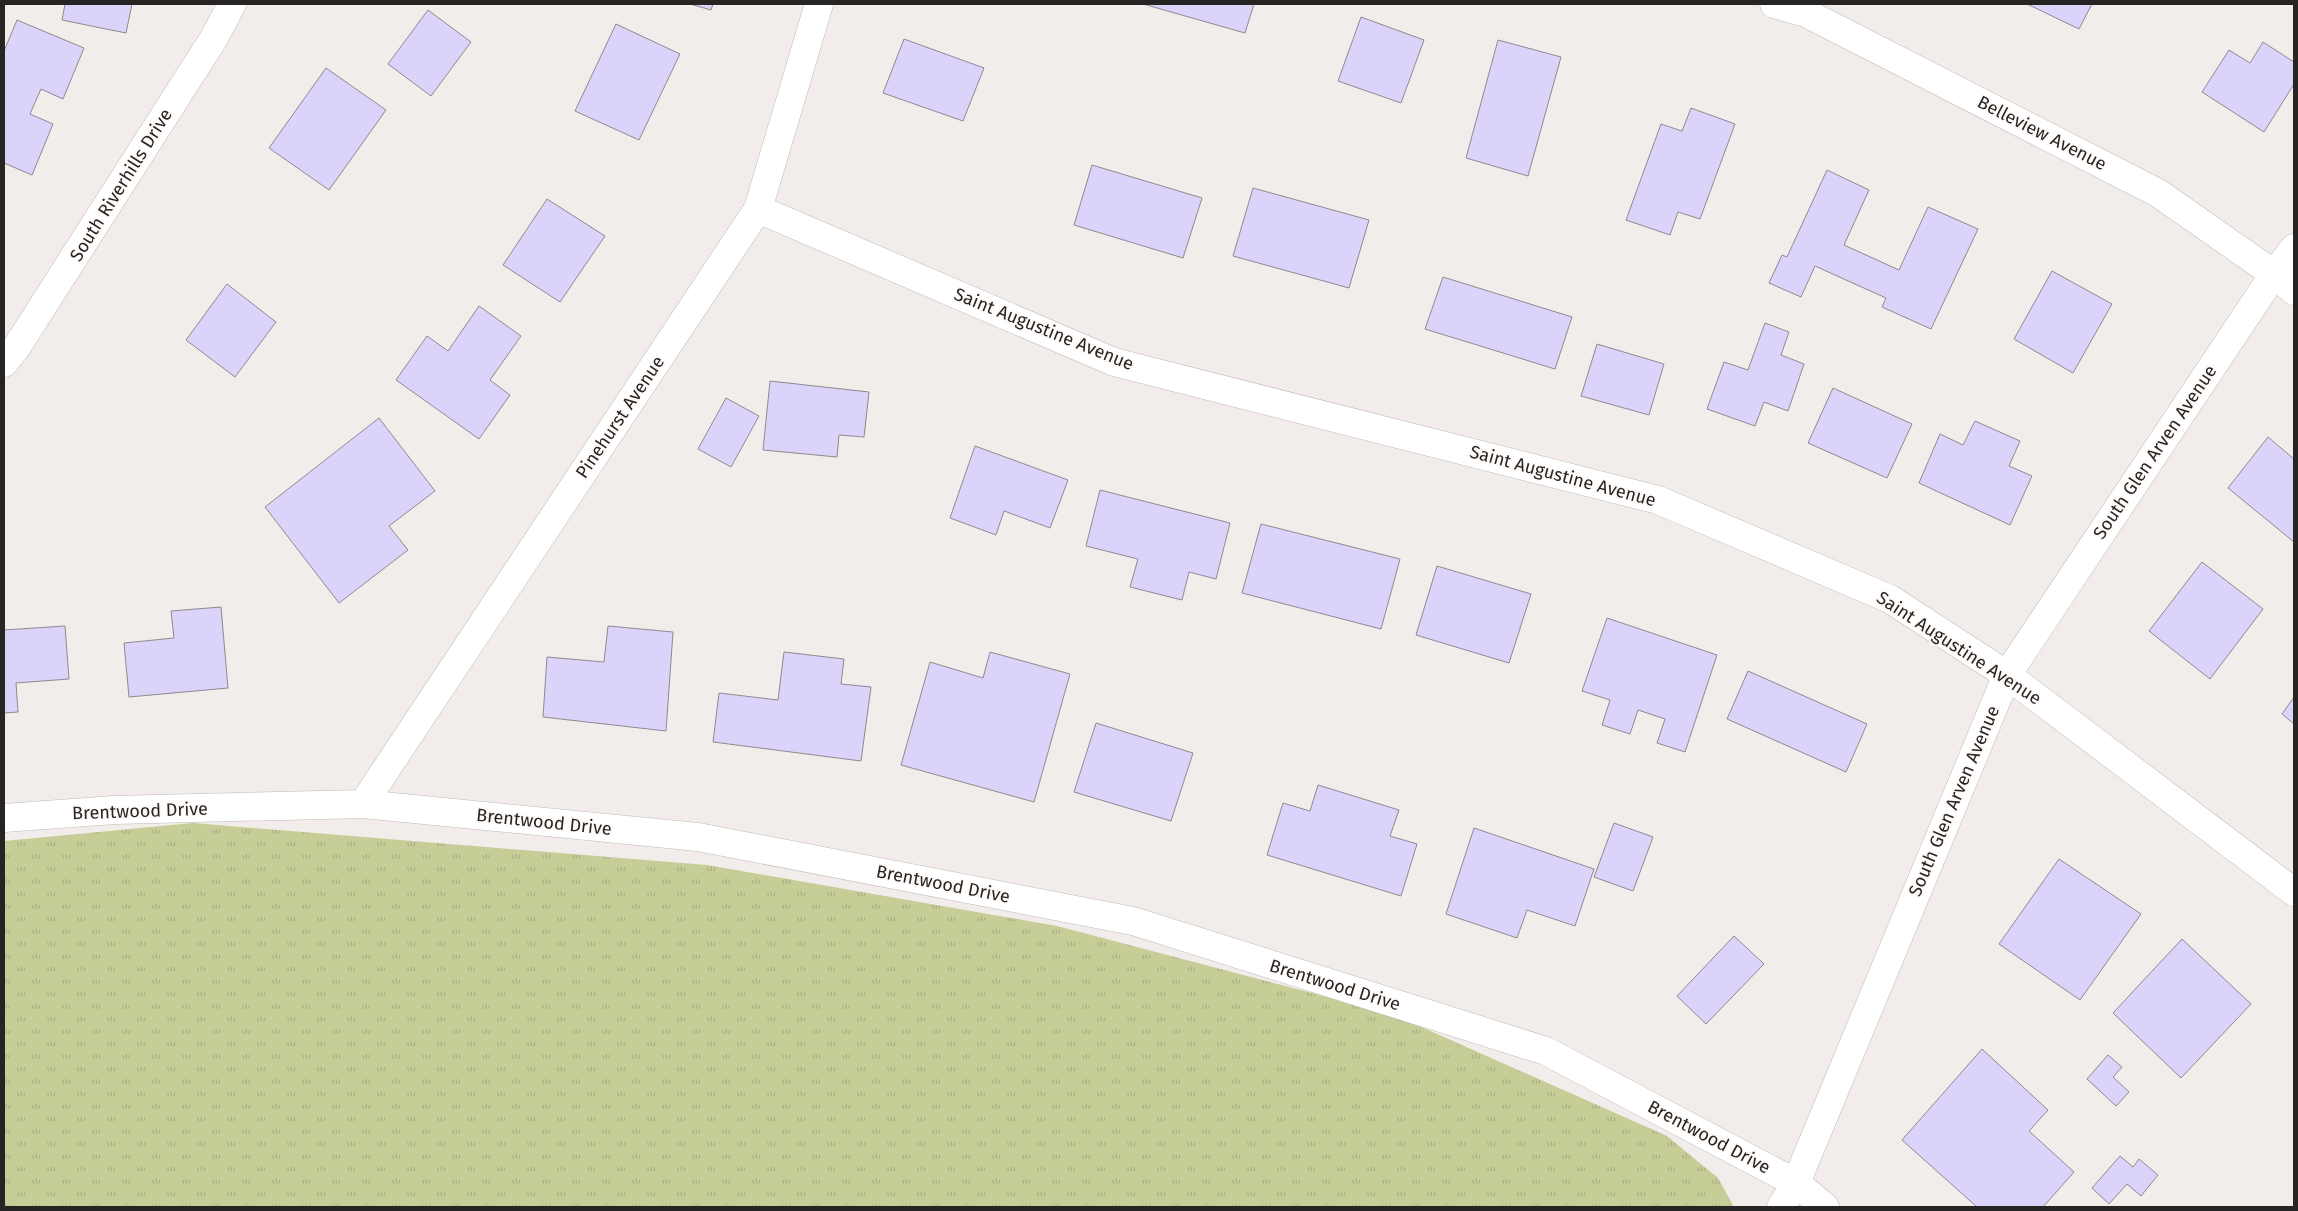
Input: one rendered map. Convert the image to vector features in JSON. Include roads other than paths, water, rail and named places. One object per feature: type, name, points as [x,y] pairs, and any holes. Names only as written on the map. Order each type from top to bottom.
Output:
[{"type":"street","name":"South Riverhills Drive","points":[[4,363],[16,348],[214,38],[232,4]]},
{"type":"street","name":"Pinehurst Avenue","points":[[364,804],[758,209],[818,4]]},
{"type":"street","name":"Belleview Avenue","points":[[1774,4],[1806,13],[2158,193],[2284,282]]},
{"type":"street","name":"Saint Augustine Avenue","points":[[758,209],[1114,362],[1658,500],[1890,599],[2007,675],[2294,892]]},
{"type":"street","name":"South Glen Arven Avenue","points":[[1781,1207],[1796,1183],[2007,675],[2284,282],[2294,248]]},
{"type":"street","name":"Brentwood Drive","points":[[4,818],[114,810],[364,804],[698,837],[1133,921],[1546,1051],[1796,1183],[1824,1207]]}]
